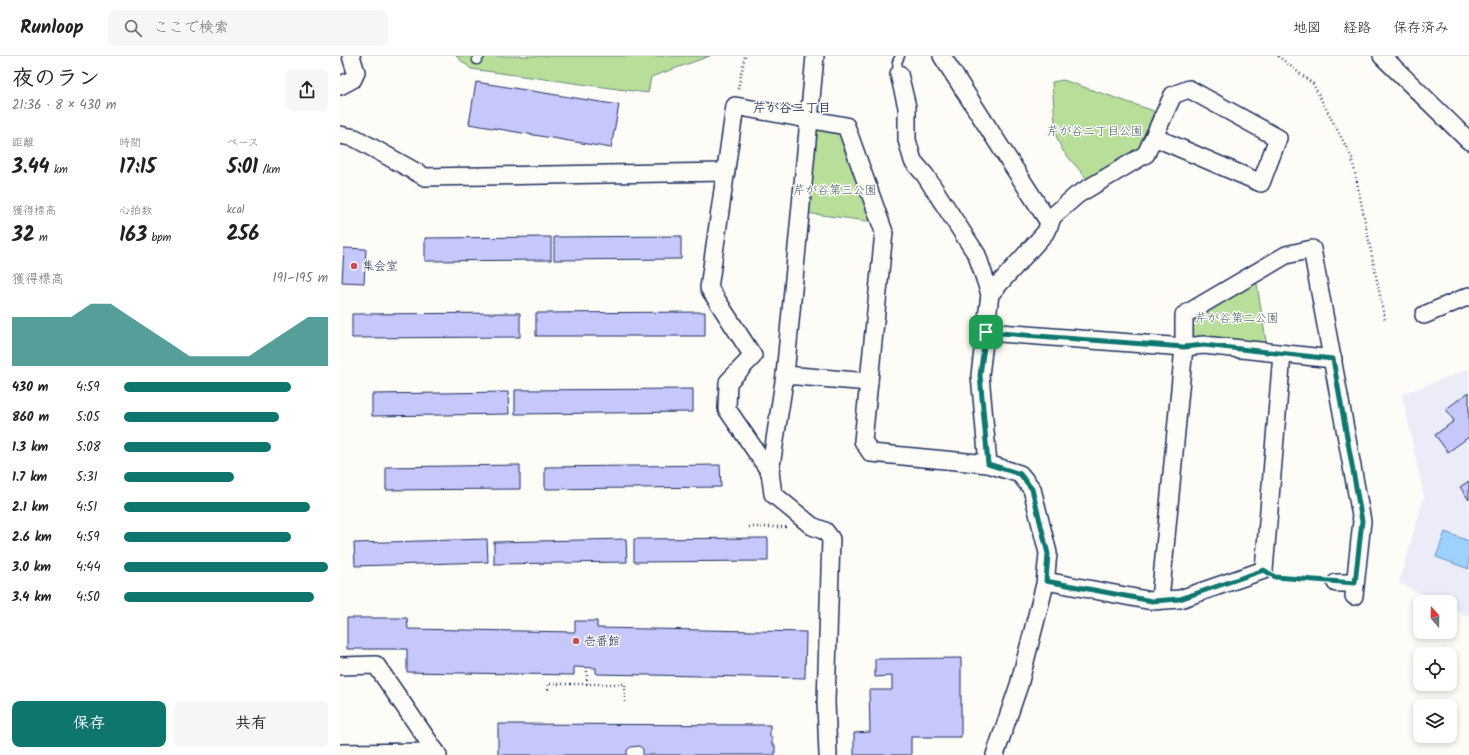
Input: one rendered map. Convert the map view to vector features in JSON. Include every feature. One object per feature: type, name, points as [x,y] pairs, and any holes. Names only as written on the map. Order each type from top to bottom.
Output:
[{"type":"street","points":[[340,86],[353,79],[356,72],[351,56]]},
{"type":"street","points":[[816,56],[784,375],[770,472],[773,494],[812,526],[825,531],[831,538],[826,694],[828,755]]},
{"type":"street","points":[[942,56],[1050,224]]},
{"type":"street","points":[[1392,59],[1469,141]]},
{"type":"street","points":[[899,74],[907,107],[907,140],[914,161],[925,175],[977,255],[990,294],[980,375],[988,464]]},
{"type":"street","points":[[990,294],[1045,233],[1053,216],[1077,194],[1146,154],[1173,95],[1189,89],[1278,138],[1261,183],[1154,137]]},
{"type":"street","points":[[770,472],[727,409],[728,382],[753,356],[709,288],[735,106],[846,126],[884,232],[863,441],[871,453],[988,464],[1020,474],[1032,489],[1048,554],[1046,581],[1019,685],[995,755]]},
{"type":"street","points":[[340,135],[355,138],[425,177],[726,172]]},
{"type":"street","points":[[1160,600],[1184,347],[1184,314],[1286,254],[1312,249],[1362,521],[1355,590],[1336,583]]},
{"type":"street","points":[[1424,315],[1469,296]]},
{"type":"street","points":[[986,332],[1184,347],[1204,345],[1333,359]]},
{"type":"street","points":[[1046,581],[1152,601],[1180,599],[1270,574],[1282,354]]},
{"type":"street","points":[[784,375],[869,382]]},
{"type":"street","points":[[340,666],[376,665],[437,754]]},
{"type":"street","points":[[340,752],[437,754]]},
{"type":"lane","points":[[899,74],[897,62],[900,56]]},
{"type":"path","points":[[738,92],[745,56]]},
{"type":"path","points":[[1278,56],[1314,84],[1352,158],[1385,320]]},
{"type":"path","points":[[749,527],[787,527]]},
{"type":"path","points":[[1270,574],[1336,583]]},
{"type":"path","points":[[587,668],[587,684]]},
{"type":"path","points":[[548,690],[548,684],[625,684],[625,702]]},
{"type":"shaded area","points":[[1469,369],[1469,617],[1457,611],[1457,595],[1424,595],[1399,583],[1424,497],[1402,394]]},
{"type":"green space","points":[[456,56],[710,56],[651,77],[648,93],[471,69]]},
{"type":"green space","name":"芹が谷二丁目公園","points":[[1063,80],[1154,111],[1141,148],[1088,180],[1063,151],[1056,136],[1052,82]]},
{"type":"green space","name":"芹が谷第三公園","points":[[815,127],[842,131],[875,222],[806,213]]},
{"type":"green space","name":"芹が谷第二公園","points":[[1256,278],[1267,347],[1191,342],[1191,317]]},
{"type":"water","points":[[1445,532],[1469,541],[1469,569],[1436,557]]},
{"type":"building","points":[[476,82],[619,105],[611,148],[469,124]]},
{"type":"building","points":[[681,236],[681,259],[554,260],[554,237]]},
{"type":"building","points":[[551,237],[551,260],[425,261],[425,238]]},
{"type":"building","name":"集会室","points":[[344,248],[366,249],[364,283],[342,282]]},
{"type":"building","points":[[705,312],[705,336],[536,336],[536,313]]},
{"type":"building","points":[[520,313],[520,337],[352,338],[352,314]]},
{"type":"building","points":[[693,389],[693,412],[515,414],[515,390]]},
{"type":"building","points":[[508,392],[509,414],[372,416],[372,394]]},
{"type":"building","points":[[1469,392],[1469,437],[1448,452],[1435,435],[1454,421],[1446,409]]},
{"type":"building","points":[[520,465],[520,489],[386,490],[386,467]]},
{"type":"building","points":[[720,465],[721,487],[545,489],[545,467]]},
{"type":"building","points":[[1469,481],[1469,500],[1460,487]]},
{"type":"building","points":[[768,538],[768,561],[634,562],[634,539]]},
{"type":"building","points":[[487,539],[488,562],[355,566],[354,543]]},
{"type":"building","points":[[626,539],[627,562],[494,564],[494,542]]},
{"type":"building","name":"壱番館","points":[[347,618],[407,618],[408,629],[575,632],[575,621],[597,621],[597,628],[806,632],[805,678],[596,674],[596,668],[574,667],[574,675],[407,672],[407,649],[347,649]]},
{"type":"building","points":[[961,658],[961,737],[911,737],[911,755],[854,755],[854,733],[870,732],[869,690],[892,690],[892,676],[875,677],[875,659]]},
{"type":"building","points":[[498,724],[770,725],[770,737],[772,737],[772,745],[775,745],[775,755],[643,755],[643,749],[639,746],[631,747],[627,750],[627,755],[498,755]]},
{"type":"place","name":"集会室","points":[[354,266]]},
{"type":"place","name":"壱番館","points":[[576,641]]},
{"type":"district","name":"芹が谷二丁目","points":[[792,108]]},
{"type":"route","points":[[986,332],[1184,347],[1204,345],[1333,359],[1362,521],[1355,583],[1336,583],[1275,577],[1264,570],[1180,599],[1152,601],[1046,581],[1048,554],[1032,489],[1020,474],[988,464],[980,375],[986,332]]}]
